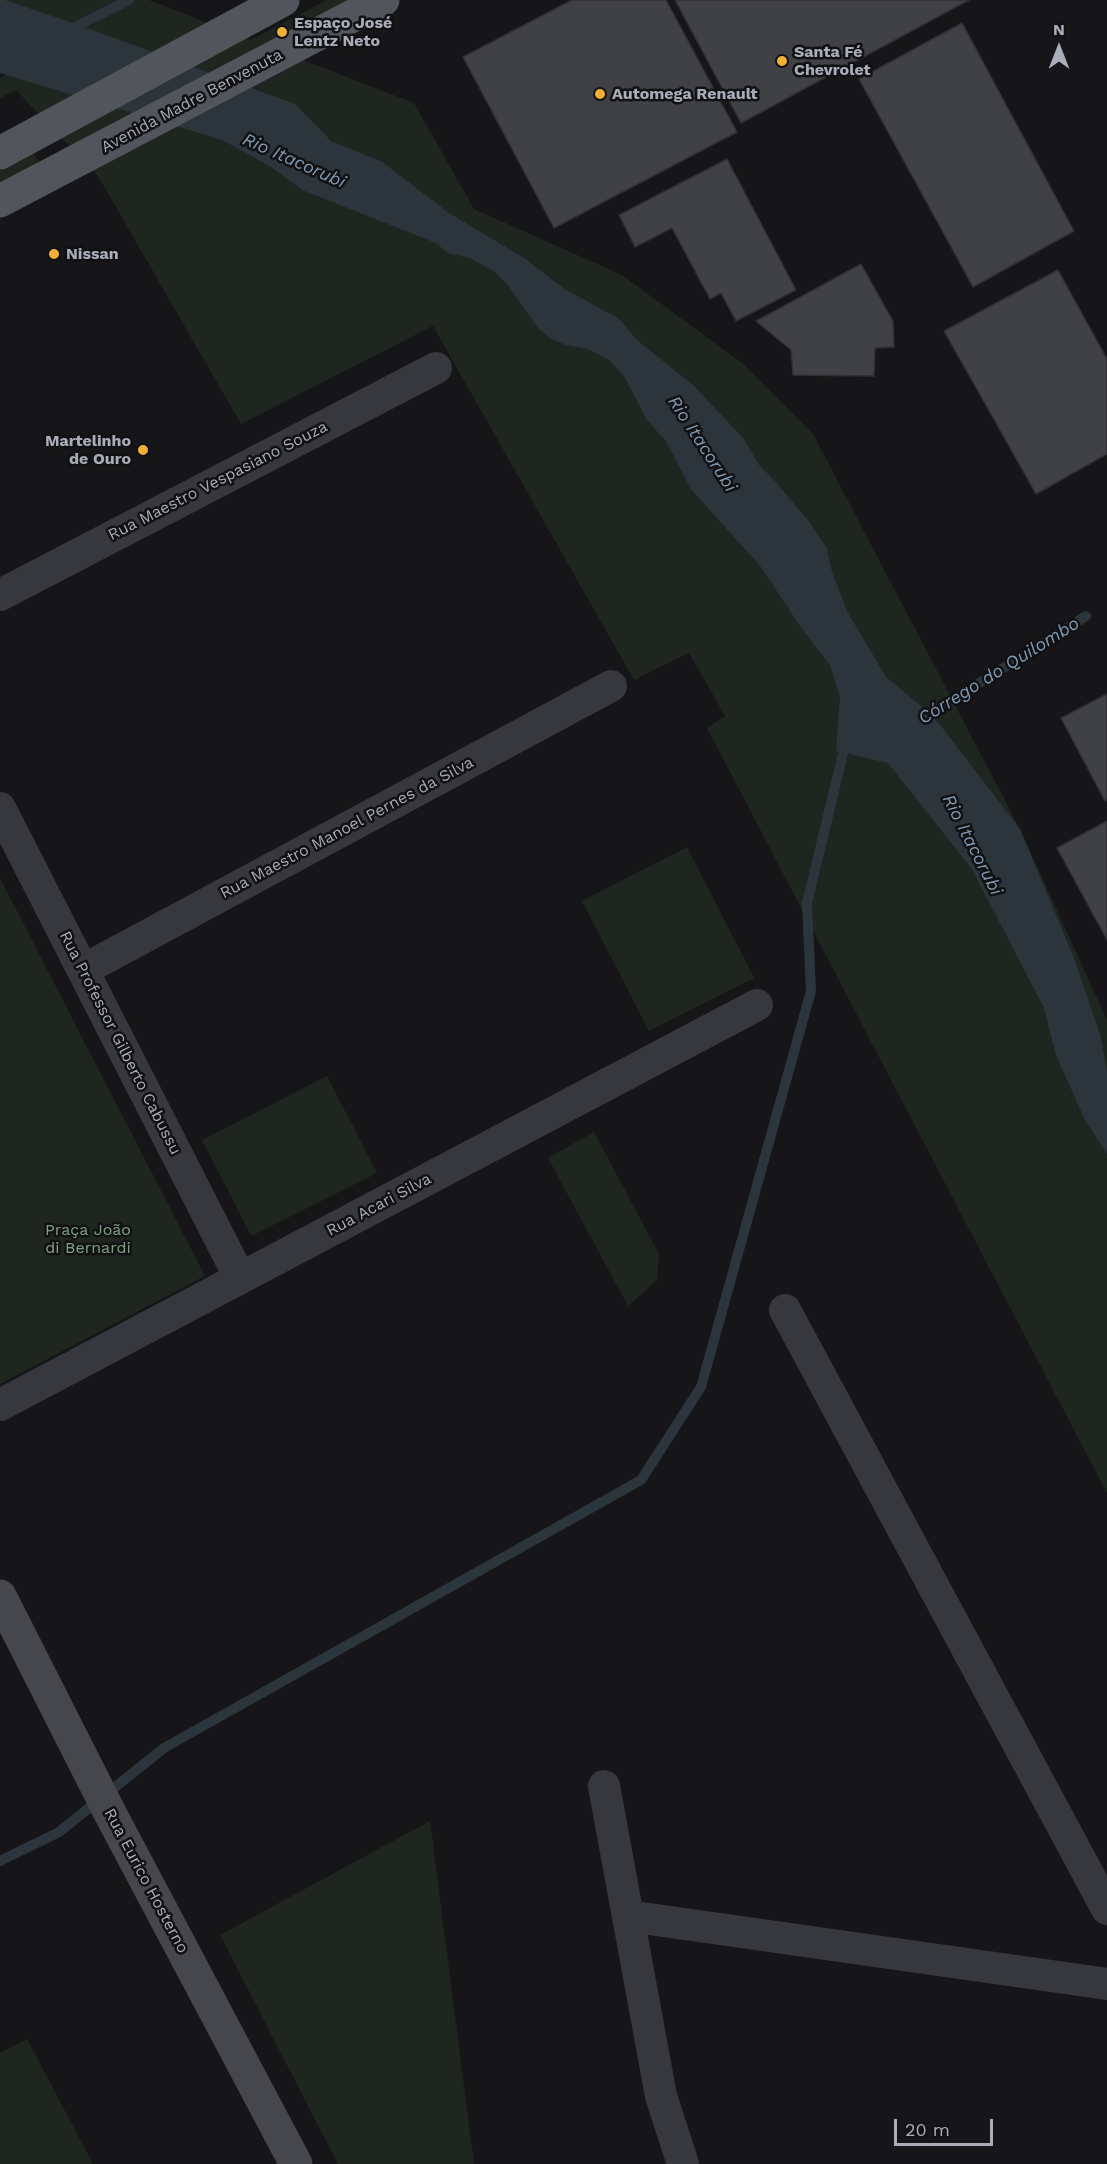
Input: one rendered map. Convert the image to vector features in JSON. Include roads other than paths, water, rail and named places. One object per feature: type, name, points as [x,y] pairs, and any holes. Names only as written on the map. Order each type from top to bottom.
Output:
[{"type":"main road","points":[[0,153],[283,0]]},
{"type":"main road","name":"Avenida Madre Benvenuta","points":[[0,201],[250,72],[383,0]]},
{"type":"street","name":"Rua Maestro Vespasiano Souza","points":[[0,595],[436,368]]},
{"type":"street","name":"Rua Maestro Manoel Pernes da Silva","points":[[83,970],[611,686]]},
{"type":"street","name":"Rua Professor Gilberto Cabussu","points":[[0,808],[240,1278]]},
{"type":"street","name":"Rua Acari Silva","points":[[0,1405],[757,1005]]},
{"type":"street","points":[[785,1310],[1107,1908]]},
{"type":"street","name":"Rua Eurico Hosterno","points":[[0,1596],[111,1815],[296,2164]]},
{"type":"street","points":[[604,1786],[661,2096],[683,2164]]},
{"type":"street","points":[[628,1916],[1107,1984]]},
{"type":"water","name":"Rio Itacorubi","points":[[0,0],[79,25],[295,104],[331,141],[382,162],[449,213],[524,258],[563,288],[619,319],[637,340],[694,386],[744,439],[759,465],[807,519],[827,548],[832,572],[848,613],[886,677],[934,717],[1020,829],[1074,958],[1100,1034],[1107,1070],[1107,1154],[1085,1120],[1056,1055],[1044,1008],[972,869],[888,763],[836,751],[840,697],[830,665],[802,629],[761,567],[691,489],[666,441],[647,420],[624,376],[608,359],[588,349],[566,345],[550,338],[538,328],[508,285],[495,272],[470,258],[448,253],[436,243],[302,190],[270,166],[222,140],[0,73]]},
{"type":"waterway","points":[[67,31],[129,0]]},
{"type":"waterway","name":"Córrego do Quilombo","points":[[919,721],[1086,616]]},
{"type":"waterway","points":[[0,1861],[59,1832],[164,1748],[641,1480],[701,1387],[811,991],[807,903],[846,741]]},
{"type":"place","name":"Espaço José Lentz Neto","points":[[282,32]]},
{"type":"place","name":"Santa Fé Chevrolet","points":[[782,61]]},
{"type":"place","name":"Automega Renault","points":[[600,94]]},
{"type":"place","name":"Nissan","points":[[54,254]]},
{"type":"place","name":"Martelinho de Ouro","points":[[143,450]]},
{"type":"park label","name":"Praça João di Bernardi","points":[[88,1239]]}]
